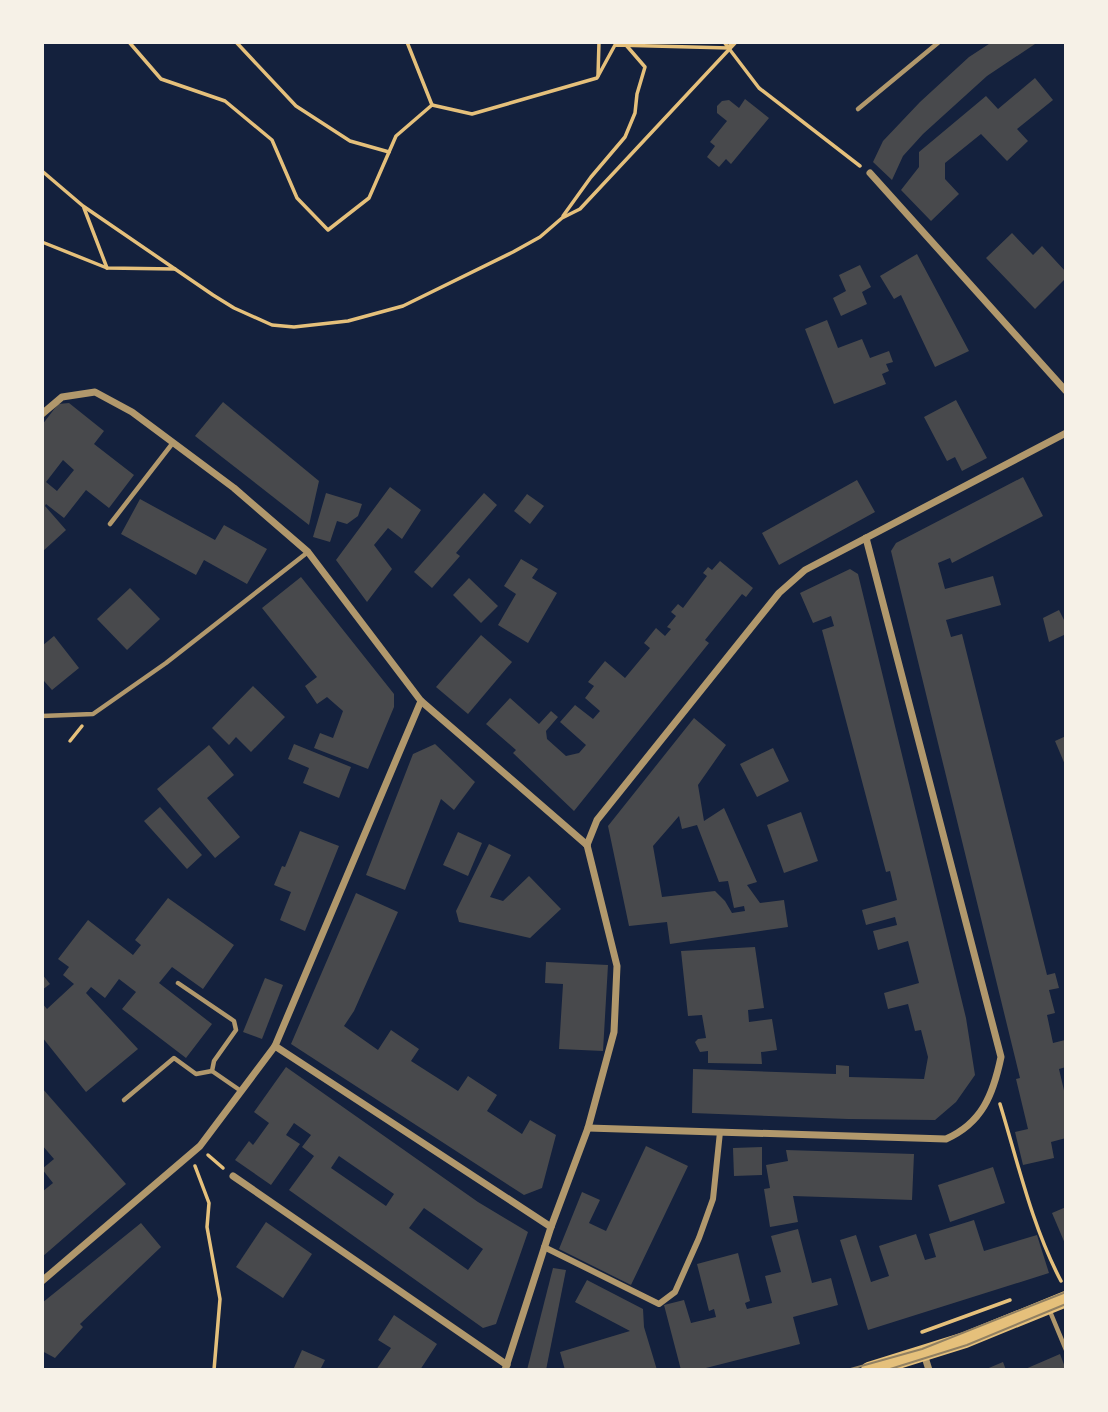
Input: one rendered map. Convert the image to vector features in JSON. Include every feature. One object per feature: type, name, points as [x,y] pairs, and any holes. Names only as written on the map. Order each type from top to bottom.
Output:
[{"type":"main road","points":[[869,1370],[927,1362],[1066,1299]]},
{"type":"street","points":[[870,173],[1066,391]]},
{"type":"street","points":[[42,414],[62,397],[95,392],[132,412],[234,488],[308,552],[421,701],[587,845],[617,966],[614,1032],[588,1128],[544,1247],[506,1368],[233,1177]]},
{"type":"street","points":[[587,845],[597,820],[779,593],[805,570],[1066,433]]},
{"type":"street","points":[[588,1128],[946,1139],[964,1131],[978,1117],[995,1085],[1001,1057],[866,538]]},
{"type":"street","points":[[42,1281],[200,1146],[275,1046],[421,701]]},
{"type":"street","points":[[275,1046],[551,1227]]},
{"type":"street","points":[[544,1247],[659,1304],[674,1292],[699,1238],[713,1199],[720,1132]]},
{"type":"lane","points":[[858,109],[939,42]]},
{"type":"lane","points":[[110,524],[172,444]]},
{"type":"lane","points":[[42,716],[93,714],[166,663],[308,552]]},
{"type":"lane","points":[[178,983],[234,1021],[236,1030],[214,1061],[212,1071]]},
{"type":"lane","points":[[124,1100],[174,1058],[196,1074],[212,1071],[241,1091]]},
{"type":"lane","points":[[1048,1307],[1066,1350]]},
{"type":"path","points":[[129,42],[162,79],[225,101],[272,140],[297,198],[328,230],[369,198],[396,136],[432,105]]},
{"type":"path","points":[[236,42],[296,106],[350,141],[389,152]]},
{"type":"path","points":[[407,42],[432,105]]},
{"type":"path","points":[[597,78],[599,42]]},
{"type":"path","points":[[724,42],[759,88],[870,173]]},
{"type":"path","points":[[562,218],[580,209],[734,42]]},
{"type":"path","points":[[432,105],[472,114],[597,78],[615,45],[627,43],[729,48]]},
{"type":"path","points":[[42,171],[83,206],[234,308],[272,325],[294,327],[348,321],[403,306],[455,283],[540,237],[562,218],[625,136],[635,113],[645,66],[627,43]]},
{"type":"path","points":[[83,206],[107,268]]},
{"type":"path","points":[[42,242],[107,268],[175,269]]},
{"type":"path","points":[[995,1085],[1031,1208],[1060,1280]]},
{"type":"path","points":[[206,1153],[233,1177]]},
{"type":"path","points":[[193,1164],[209,1203],[207,1227],[220,1299],[214,1370]]},
{"type":"path","points":[[916,1334],[1013,1299]]},
{"type":"building","points":[[992,42],[1035,44],[987,76],[923,134],[903,156],[892,180],[873,162],[883,141],[969,57]]},
{"type":"building","points":[[1035,78],[1053,100],[1017,129],[1028,141],[1007,161],[981,134],[945,163],[945,179],[959,194],[931,221],[901,190],[919,167],[919,152],[986,96],[998,109]]},
{"type":"building","points":[[745,99],[769,118],[731,164],[726,159],[719,167],[707,157],[715,146],[710,142],[727,121],[717,113],[717,106],[722,101],[729,100],[739,108]]},
{"type":"building","points":[[1012,233],[1033,255],[1042,246],[1066,272],[1066,278],[1035,309],[986,258]]},
{"type":"building","points":[[917,254],[969,351],[935,367],[901,295],[894,299],[880,276]]},
{"type":"building","points":[[860,265],[871,287],[862,292],[867,304],[841,316],[833,298],[846,291],[839,275]]},
{"type":"building","points":[[827,320],[838,348],[862,339],[870,358],[889,351],[893,362],[886,364],[889,371],[882,374],[886,384],[834,404],[805,329]]},
{"type":"building","points":[[956,400],[987,458],[962,471],[955,457],[947,461],[924,417]]},
{"type":"building","points":[[223,402],[319,481],[309,525],[195,436]]},
{"type":"building","points":[[69,403],[104,431],[94,444],[134,475],[109,508],[86,490],[64,518],[46,504],[66,530],[42,552],[42,425],[58,404]],"holes":[[[63,460],[74,470],[57,491],[46,482]]]},
{"type":"building","points":[[1023,477],[1043,516],[952,563],[950,558],[938,563],[945,589],[993,576],[1001,605],[946,620],[951,637],[962,634],[1047,975],[1055,973],[1059,988],[1049,990],[1055,1013],[1047,1015],[1053,1043],[1065,1040],[1066,1044],[1066,1067],[1059,1069],[1066,1099],[1066,1138],[1051,1142],[1054,1158],[1023,1165],[1015,1132],[1028,1129],[1016,1079],[1020,1078],[891,551],[896,543]]},
{"type":"building","points":[[857,480],[875,512],[779,565],[762,533]]},
{"type":"building","points":[[390,487],[421,510],[402,539],[388,528],[374,545],[392,569],[367,602],[336,560]]},
{"type":"building","points":[[326,493],[362,504],[358,516],[347,524],[337,521],[330,542],[313,537]]},
{"type":"building","points":[[484,493],[497,505],[456,553],[460,556],[432,588],[414,572]]},
{"type":"building","points":[[527,494],[544,506],[530,524],[514,511]]},
{"type":"building","points":[[140,499],[215,540],[224,525],[267,549],[247,584],[204,560],[196,575],[121,534]]},
{"type":"building","points":[[521,559],[538,569],[532,578],[557,593],[528,643],[498,625],[516,594],[504,586]]},
{"type":"building","points":[[720,561],[753,588],[746,597],[742,594],[705,640],[709,643],[574,811],[513,753],[516,750],[486,724],[510,698],[539,724],[551,711],[558,717],[546,731],[547,739],[566,756],[579,753],[586,745],[560,722],[575,705],[593,719],[600,711],[585,698],[594,686],[588,682],[605,661],[625,678],[650,648],[644,643],[656,628],[665,636],[671,629],[667,627],[676,616],[671,612],[678,604],[683,608],[707,576],[703,573],[708,567],[712,570]]},
{"type":"building","points":[[850,569],[858,574],[966,1018],[975,1075],[956,1102],[935,1120],[692,1113],[693,1069],[836,1074],[836,1065],[849,1066],[849,1077],[924,1079],[928,1057],[921,1030],[915,1031],[908,1004],[888,1009],[884,993],[919,983],[908,941],[878,950],[873,931],[897,925],[895,917],[866,925],[862,910],[897,900],[890,871],[886,872],[822,630],[834,626],[831,616],[813,623],[800,593]]},
{"type":"building","points":[[301,577],[394,694],[394,707],[368,769],[314,748],[320,733],[333,738],[343,711],[327,697],[317,704],[305,686],[317,677],[262,608]]},
{"type":"building","points":[[469,578],[498,606],[481,623],[453,595]]},
{"type":"building","points":[[130,588],[160,619],[127,650],[97,619]]},
{"type":"building","points":[[1059,610],[1066,624],[1066,634],[1049,642],[1043,618]]},
{"type":"building","points":[[481,635],[512,662],[468,714],[436,687]]},
{"type":"building","points":[[54,636],[79,668],[52,690],[44,681],[42,683],[42,646]]},
{"type":"building","points":[[253,686],[285,717],[251,752],[236,737],[229,745],[212,728]]},
{"type":"building","points":[[694,718],[726,745],[698,785],[704,821],[724,808],[757,882],[747,885],[760,903],[784,900],[788,927],[670,944],[667,922],[629,926],[608,826]],"holes":[[[679,816],[682,829],[697,825],[719,882],[728,881],[734,908],[744,906],[745,911],[732,913],[715,891],[662,897],[653,846]]]},
{"type":"building","points":[[1066,736],[1066,767],[1055,741]]},
{"type":"building","points":[[294,744],[351,767],[339,798],[303,783],[309,768],[288,759]]},
{"type":"building","points":[[435,744],[475,782],[454,810],[441,799],[405,890],[366,875],[413,754]]},
{"type":"building","points":[[209,745],[234,775],[207,798],[240,837],[215,858],[157,789]]},
{"type":"building","points":[[773,748],[789,781],[757,797],[740,764]]},
{"type":"building","points":[[160,807],[202,855],[187,869],[144,821]]},
{"type":"building","points":[[801,812],[818,861],[784,873],[767,825]]},
{"type":"building","points":[[300,831],[339,846],[305,931],[280,920],[291,892],[274,885],[282,866],[285,867]]},
{"type":"building","points":[[458,832],[482,843],[468,876],[443,865]]},
{"type":"building","points":[[489,844],[511,855],[490,897],[503,901],[529,876],[561,909],[530,938],[459,922],[456,911]]},
{"type":"building","points":[[356,893],[398,912],[354,1011],[344,1026],[378,1050],[391,1030],[419,1049],[411,1061],[458,1091],[468,1076],[497,1095],[487,1111],[522,1134],[530,1120],[556,1135],[542,1188],[524,1195],[291,1044]]},
{"type":"building","points":[[168,898],[234,945],[203,989],[172,967],[159,983],[212,1024],[186,1058],[122,1009],[136,992],[119,979],[105,998],[91,987],[86,993],[138,1049],[86,1092],[42,1037],[42,1003],[47,1009],[74,984],[63,975],[69,967],[58,959],[88,920],[133,955],[141,945],[135,940]]},
{"type":"building","points":[[755,947],[764,1008],[748,1010],[749,1022],[772,1019],[777,1050],[761,1052],[762,1064],[708,1063],[708,1051],[700,1052],[695,1042],[706,1038],[702,1015],[688,1016],[681,951]]},
{"type":"building","points":[[546,962],[608,965],[603,1051],[559,1049],[563,984],[545,983]]},
{"type":"building","points":[[42,974],[50,984],[42,990]]},
{"type":"building","points":[[265,978],[283,985],[262,1039],[243,1032]]},
{"type":"building","points":[[286,1067],[478,1202],[528,1232],[496,1324],[483,1328],[289,1190],[314,1156],[302,1147],[311,1135],[294,1123],[286,1135],[300,1144],[271,1185],[235,1160],[249,1141],[253,1145],[269,1123],[254,1112]],"holes":[[[339,1156],[394,1194],[386,1206],[331,1168]],[[424,1208],[483,1249],[468,1270],[409,1228]]]},
{"type":"building","points":[[42,1088],[126,1184],[42,1257],[42,1192],[53,1183],[42,1169],[54,1159],[42,1145]]},
{"type":"building","points":[[646,1146],[688,1166],[631,1285],[559,1249],[582,1192],[600,1200],[589,1223],[606,1231]]},
{"type":"building","points":[[762,1147],[762,1175],[734,1176],[733,1148]]},
{"type":"building","points":[[786,1150],[914,1154],[912,1200],[793,1196],[798,1222],[770,1227],[764,1189],[770,1188],[766,1165],[788,1161]]},
{"type":"building","points":[[993,1167],[1005,1203],[950,1222],[938,1185]]},
{"type":"building","points":[[1066,1207],[1066,1246],[1052,1213]]},
{"type":"building","points":[[974,1220],[984,1251],[1037,1235],[1049,1273],[868,1330],[840,1240],[856,1235],[871,1282],[889,1276],[879,1246],[916,1234],[925,1260],[936,1257],[929,1234]]},
{"type":"building","points":[[266,1222],[312,1254],[283,1298],[236,1267]]},
{"type":"building","points":[[141,1223],[161,1247],[80,1324],[83,1327],[55,1358],[42,1351],[42,1303]]},
{"type":"building","points":[[798,1229],[812,1283],[831,1278],[838,1305],[793,1317],[800,1344],[698,1370],[681,1370],[664,1305],[684,1300],[691,1323],[716,1317],[714,1309],[709,1311],[697,1264],[738,1253],[750,1301],[745,1303],[747,1309],[772,1303],[765,1276],[781,1272],[771,1236]]},
{"type":"building","points":[[553,1268],[566,1270],[546,1370],[527,1370]]},
{"type":"building","points":[[587,1280],[643,1309],[644,1327],[657,1370],[565,1370],[560,1352],[630,1331],[575,1302]]},
{"type":"building","points":[[394,1315],[437,1344],[420,1370],[376,1370],[391,1348],[378,1340]]},
{"type":"building","points":[[302,1350],[325,1360],[320,1370],[293,1370]]},
{"type":"building","points":[[1060,1354],[1066,1370],[1023,1370]]},
{"type":"building","points":[[1003,1362],[1006,1370],[984,1370]]},
{"type":"tram line","points":[[847,1370],[922,1349],[1066,1292]]},
{"type":"tram line","points":[[887,1370],[967,1345],[1066,1304]]}]
